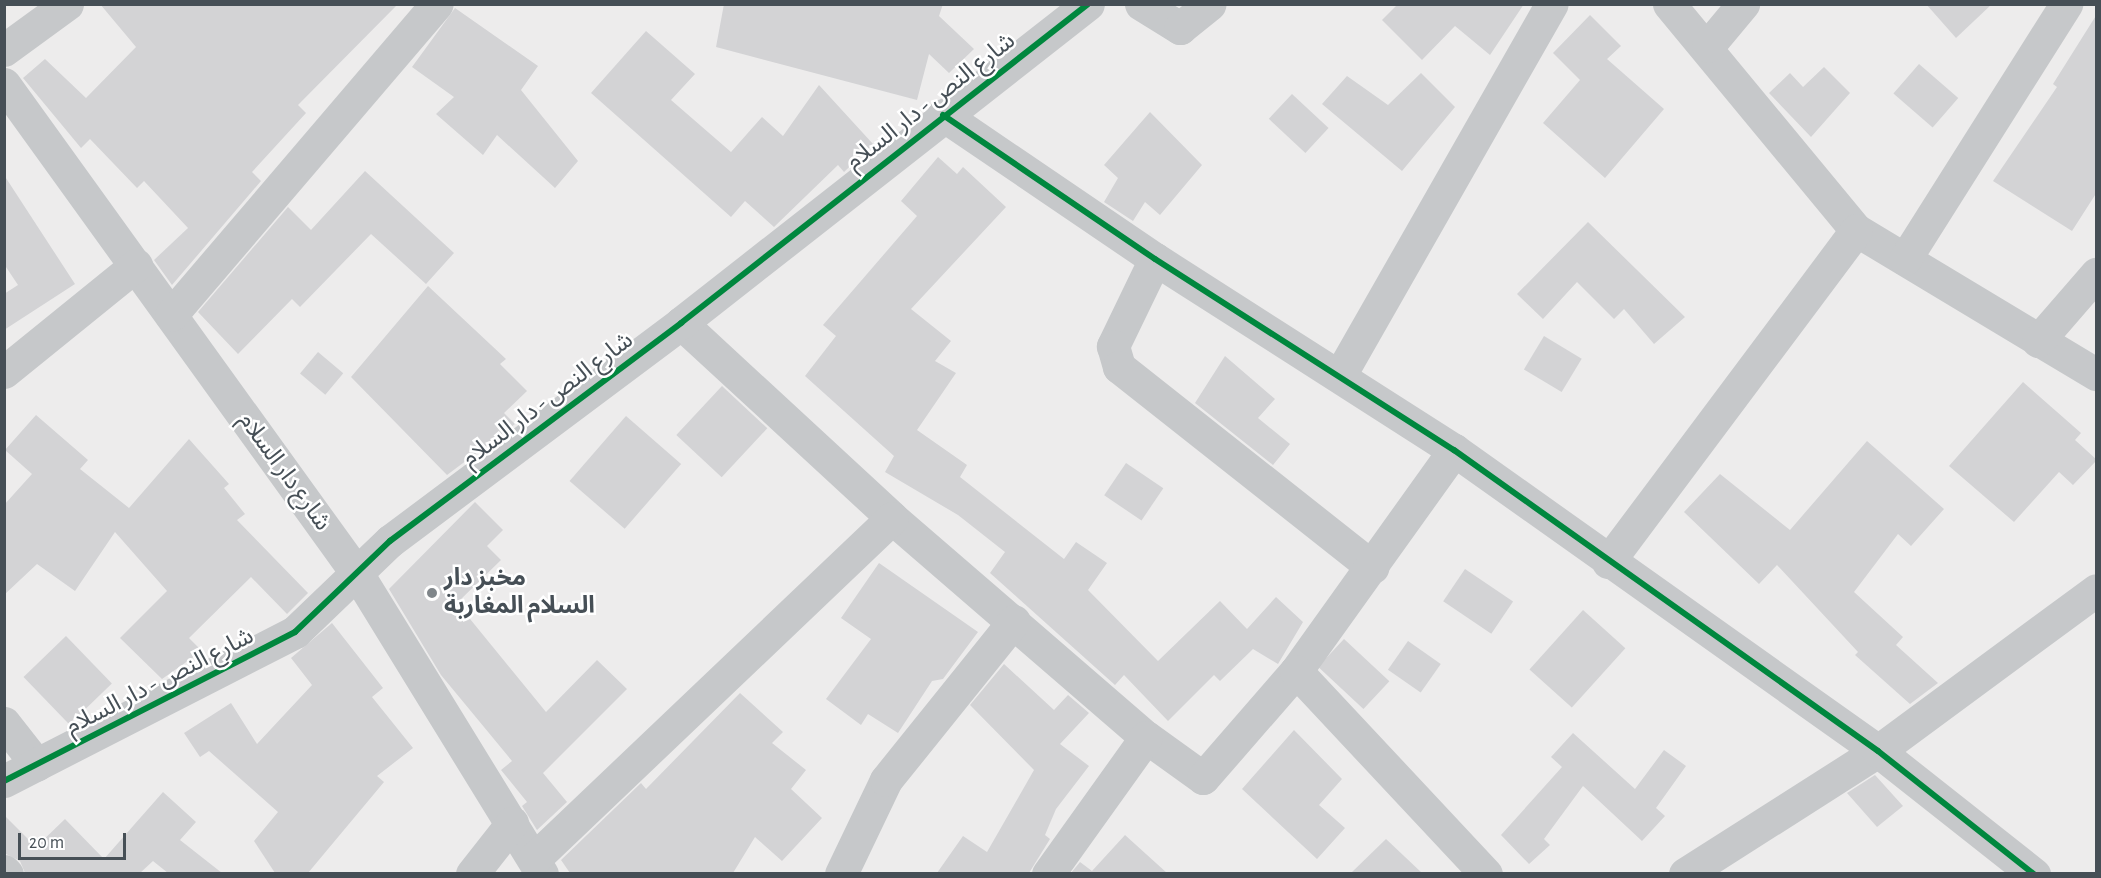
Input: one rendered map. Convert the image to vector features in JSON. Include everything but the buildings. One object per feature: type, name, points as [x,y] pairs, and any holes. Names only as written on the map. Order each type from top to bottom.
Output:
[{"type":"street","points":[[4,50],[67,4]]},
{"type":"street","points":[[171,315],[436,4]]},
{"type":"street","name":"شارع النص - دار السلام","points":[[4,781],[295,632],[390,541],[681,323],[943,115],[1088,4]]},
{"type":"street","points":[[1142,4],[1180,28],[1210,4]]},
{"type":"street","points":[[1340,375],[1552,4]]},
{"type":"street","points":[[1669,4],[1708,46],[1856,230],[2038,341],[2097,374]]},
{"type":"street","points":[[1708,46],[1743,4]]},
{"type":"street","points":[[1905,259],[2066,4]]},
{"type":"street","name":"شارع دار السلام","points":[[4,84],[358,574],[538,866]]},
{"type":"street","points":[[943,115],[1155,260],[1340,375],[1455,450],[1608,562],[1878,751],[2034,873]]},
{"type":"street","points":[[1608,562],[1856,230]]},
{"type":"street","points":[[1155,260],[1113,346],[1119,367],[1372,567]]},
{"type":"street","points":[[4,372],[136,265]]},
{"type":"street","points":[[2038,341],[2097,274]]},
{"type":"street","points":[[681,323],[892,518],[1146,737],[1203,777],[1296,671],[1455,450]]},
{"type":"street","points":[[538,866],[892,518]]},
{"type":"street","points":[[1685,873],[1878,751],[2097,591]]},
{"type":"street","points":[[841,873],[899,762],[1014,621]]},
{"type":"street","points":[[1296,671],[1486,873]]},
{"type":"street","points":[[4,723],[37,765]]},
{"type":"street","points":[[1048,873],[1146,737]]},
{"type":"street","points":[[472,873],[512,823]]},
{"type":"cycle path","points":[[4,781],[295,632],[390,541],[681,323],[1088,4]]},
{"type":"cycle path","points":[[943,115],[1155,259],[1454,450],[1878,751],[2034,874]]},
{"type":"place","name":"مخبز دار السلام المغاربة","points":[[432,593]]}]
